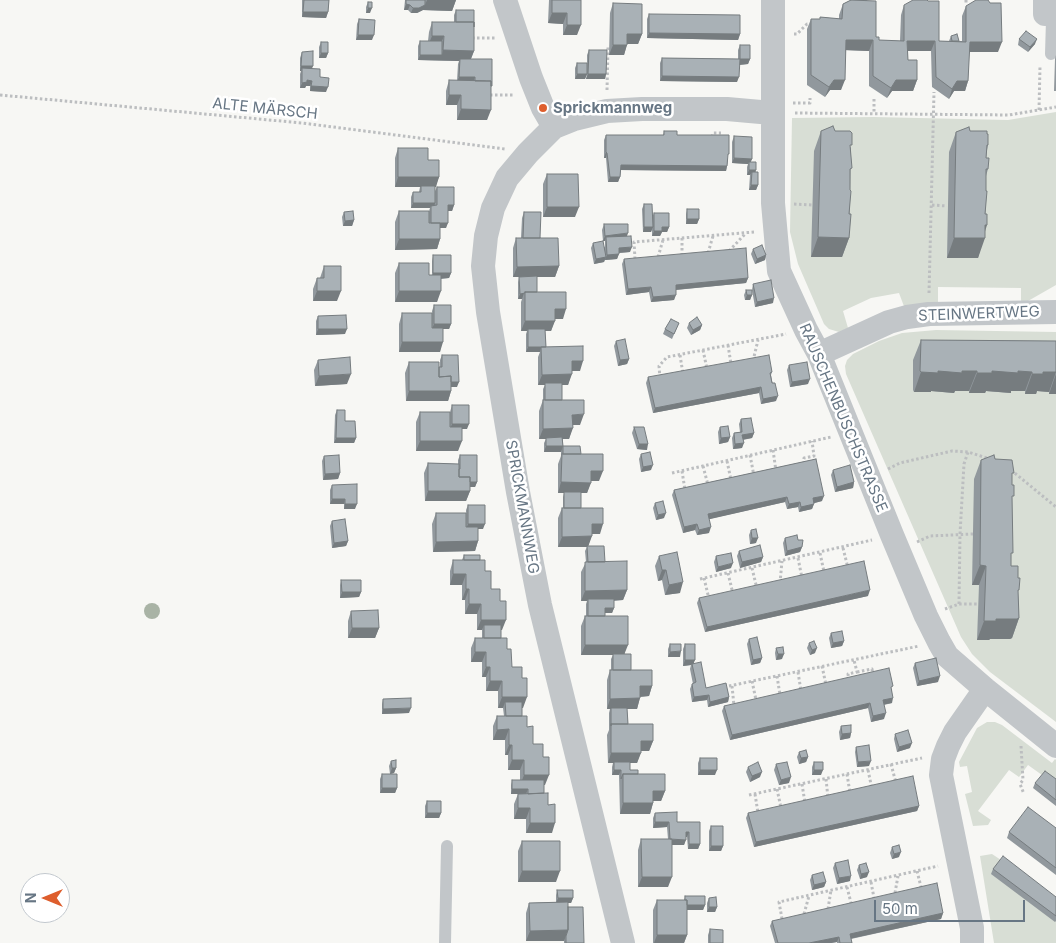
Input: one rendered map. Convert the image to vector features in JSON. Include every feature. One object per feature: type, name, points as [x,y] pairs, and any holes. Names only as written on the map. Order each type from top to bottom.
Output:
[{"type":"street","points":[[505,0],[531,78],[543,108],[554,127]]},
{"type":"street","name":"RAUSCHENBUSCHSTRASSE","points":[[773,0],[774,230],[779,270],[819,354],[926,616],[947,656],[1056,746]]},
{"type":"street","name":"SPRICKMANNWEG","points":[[622,943],[540,605],[518,492],[488,312],[483,266],[486,236],[493,208],[507,178],[528,152],[554,127],[574,119],[607,111],[642,108],[727,108],[772,112]]},
{"type":"street","name":"STEINWERTWEG","points":[[819,354],[889,322],[907,317],[929,314],[1056,312]]},
{"type":"street","points":[[972,943],[972,928],[941,775],[943,759],[955,732],[985,689]]},
{"type":"lane","points":[[1045,7],[1052,20],[1054,38],[1052,54]]},
{"type":"lane","points":[[445,943],[447,846]]},
{"type":"path","points":[[773,33],[797,34],[807,24],[815,24]]},
{"type":"path","points":[[607,111],[609,47]]},
{"type":"path","points":[[929,314],[934,92]]},
{"type":"path","name":"ALTE MÄRSCH","points":[[0,95],[302,123],[528,152]]},
{"type":"path","points":[[874,99],[874,114]]},
{"type":"path","points":[[772,112],[1009,116],[1056,107]]},
{"type":"path","points":[[932,205],[947,206]]},
{"type":"path","points":[[635,259],[634,242],[774,230]]},
{"type":"path","points":[[729,251],[747,232]]},
{"type":"path","points":[[708,253],[713,236]]},
{"type":"path","points":[[682,238],[682,255]]},
{"type":"path","points":[[658,257],[663,240]]},
{"type":"path","points":[[660,378],[659,366],[667,357],[806,330]]},
{"type":"path","points":[[753,361],[758,340]]},
{"type":"path","points":[[728,345],[731,365]]},
{"type":"path","points":[[703,350],[707,370]]},
{"type":"path","points":[[680,355],[683,374]]},
{"type":"path","points":[[672,473],[851,433]]},
{"type":"path","points":[[804,464],[804,458],[814,456],[812,441]]},
{"type":"path","points":[[773,450],[776,471]]},
{"type":"path","points":[[870,479],[900,463],[952,451],[968,452],[992,460]]},
{"type":"path","points":[[959,604],[964,464],[968,452]]},
{"type":"path","points":[[750,455],[754,476]]},
{"type":"path","points":[[727,460],[731,482]]},
{"type":"path","points":[[703,466],[709,487]]},
{"type":"path","points":[[1004,466],[1016,473],[1056,507]]},
{"type":"path","points":[[682,471],[686,492]]},
{"type":"path","points":[[709,599],[702,579],[843,548],[895,543],[930,536],[974,534]]},
{"type":"path","points":[[843,548],[848,568]]},
{"type":"path","points":[[820,553],[824,573]]},
{"type":"path","points":[[798,558],[802,578]]},
{"type":"path","points":[[780,583],[782,561]]},
{"type":"path","points":[[752,568],[757,588]]},
{"type":"path","points":[[728,573],[733,594]]},
{"type":"path","points":[[926,616],[959,604],[978,604]]},
{"type":"path","points":[[734,706],[730,686],[939,642]]},
{"type":"path","points":[[854,660],[857,672]]},
{"type":"path","points":[[822,666],[826,686]]},
{"type":"path","points":[[849,681],[848,674],[872,668],[873,676]]},
{"type":"path","points":[[798,672],[802,691]]},
{"type":"path","points":[[777,676],[781,696]]},
{"type":"path","points":[[752,681],[756,701]]},
{"type":"path","points":[[1020,718],[1022,780],[1020,784],[1024,794]]},
{"type":"path","points":[[749,795],[891,764],[924,758],[943,759]]},
{"type":"path","points":[[891,764],[896,783]]},
{"type":"path","points":[[868,770],[872,789]]},
{"type":"path","points":[[847,774],[850,794]]},
{"type":"path","points":[[826,778],[828,799]]},
{"type":"path","points":[[802,784],[805,804]]},
{"type":"path","points":[[777,789],[781,810]]},
{"type":"path","points":[[755,794],[758,815]]},
{"type":"path","points":[[782,919],[779,902],[958,862]]},
{"type":"path","points":[[917,871],[921,888]]},
{"type":"path","points":[[895,893],[898,876]]},
{"type":"path","points":[[871,882],[874,898]]},
{"type":"path","points":[[847,887],[851,903]]},
{"type":"path","points":[[828,909],[831,890]]},
{"type":"path","points":[[804,914],[808,896]]},
{"type":"shaded area","points":[[1056,112],[1056,285],[1021,305],[1021,288],[938,287],[938,304],[905,309],[899,293],[871,298],[843,311],[848,328],[839,332],[829,329],[824,324],[798,264],[790,232],[792,118],[874,117],[1008,120]]},
{"type":"shaded area","points":[[936,330],[1056,332],[1056,722],[990,672],[972,654],[961,637],[846,374],[845,366],[847,360],[853,354],[879,341],[902,333]]},
{"type":"shaded area","points":[[987,722],[995,722],[1002,725],[1052,763],[1055,759],[1056,785],[1028,765],[1019,777],[1009,770],[978,811],[991,820],[988,825],[973,826],[965,794],[972,792],[967,766],[960,767],[959,762],[977,728]]},
{"type":"shaded area","points":[[992,854],[1001,860],[992,874],[1056,921],[1056,943],[994,943],[980,856]]},
{"type":"building","points":[[304,0],[329,0],[328,12],[303,12]]},
{"type":"building","points":[[406,0],[425,0],[425,5],[413,8],[406,4]]},
{"type":"building","points":[[552,0],[581,0],[581,25],[567,25],[567,13],[552,13]]},
{"type":"building","points":[[851,0],[876,1],[876,37],[879,37],[879,40],[904,41],[904,5],[913,0],[939,1],[939,41],[966,42],[966,6],[976,0],[1001,3],[1002,42],[970,42],[968,81],[957,81],[952,89],[936,77],[935,41],[907,41],[908,60],[917,60],[917,80],[896,80],[891,88],[873,76],[873,40],[846,40],[845,80],[834,80],[829,87],[811,75],[811,19],[820,19],[820,17],[842,19],[843,4]]},
{"type":"building","points":[[368,2],[372,2],[372,8],[368,8]]},
{"type":"building","points":[[613,3],[642,4],[642,34],[627,34],[627,45],[613,45]]},
{"type":"building","points":[[456,10],[474,10],[474,22],[456,22]]},
{"type":"building","points":[[649,14],[740,15],[740,34],[649,33]]},
{"type":"building","points":[[359,19],[375,20],[374,35],[358,35]]},
{"type":"building","points":[[432,22],[474,22],[474,51],[443,50],[444,36],[432,36]]},
{"type":"building","points":[[1026,31],[1037,39],[1030,47],[1019,39]]},
{"type":"building","points":[[957,34],[959,41],[952,41],[951,36]]},
{"type":"building","points":[[420,41],[442,41],[442,55],[420,55]]},
{"type":"building","points":[[321,42],[328,42],[328,53],[321,53]]},
{"type":"building","points":[[740,45],[750,45],[750,59],[740,59]]},
{"type":"building","points":[[589,50],[607,50],[606,74],[588,74]]},
{"type":"building","points":[[313,51],[313,66],[301,66],[302,52]]},
{"type":"building","points":[[662,58],[740,59],[739,77],[662,76]]},
{"type":"building","points":[[460,59],[492,59],[492,86],[491,81],[475,81],[475,77],[459,77]]},
{"type":"building","points":[[577,63],[587,63],[587,74],[577,74]]},
{"type":"building","points":[[302,68],[320,69],[320,77],[329,78],[328,87],[311,86],[312,81],[307,80],[307,82],[302,83]]},
{"type":"building","points":[[449,80],[491,81],[491,110],[461,109],[461,95],[449,95]]},
{"type":"building","points":[[833,126],[835,131],[850,131],[852,133],[852,145],[850,145],[852,168],[850,169],[849,214],[851,214],[849,238],[818,237],[821,131]]},
{"type":"building","points":[[969,127],[970,131],[987,131],[988,134],[986,158],[989,158],[988,169],[986,169],[985,214],[987,214],[987,225],[985,225],[985,238],[954,238],[956,132]]},
{"type":"building","points":[[664,131],[677,131],[677,135],[729,135],[727,166],[621,165],[620,177],[610,177],[606,152],[606,135],[664,135]]},
{"type":"building","points":[[734,136],[752,137],[752,159],[734,158]]},
{"type":"building","points":[[398,148],[428,148],[428,160],[439,160],[439,177],[398,177]]},
{"type":"building","points":[[749,162],[756,162],[756,170],[749,170]]},
{"type":"building","points":[[752,172],[758,172],[758,185],[751,185]]},
{"type":"building","points":[[547,174],[578,174],[579,207],[547,207]]},
{"type":"building","points":[[421,186],[435,186],[435,203],[413,203],[413,192],[421,192]]},
{"type":"building","points":[[437,187],[454,187],[454,205],[448,205],[448,223],[431,223],[431,206],[437,205]]},
{"type":"building","points":[[644,204],[652,204],[653,227],[644,227]]},
{"type":"building","points":[[687,209],[699,209],[699,219],[687,219]]},
{"type":"building","points":[[353,211],[354,220],[345,221],[344,212]]},
{"type":"building","points":[[399,211],[429,211],[429,223],[440,223],[440,239],[399,239]]},
{"type":"building","points":[[524,212],[541,212],[540,238],[523,238]]},
{"type":"building","points":[[654,213],[669,213],[669,227],[662,227],[662,231],[654,231]]},
{"type":"building","points":[[604,224],[628,224],[628,233],[605,236]]},
{"type":"building","points":[[631,236],[632,247],[619,248],[619,254],[607,255],[606,237]]},
{"type":"building","points":[[516,238],[558,238],[559,266],[517,267]]},
{"type":"building","points":[[603,241],[606,257],[596,259],[593,243]]},
{"type":"building","points":[[762,245],[766,255],[757,259],[753,249]]},
{"type":"building","points":[[746,248],[748,278],[676,285],[676,295],[653,297],[651,287],[628,289],[624,259]]},
{"type":"building","points":[[433,255],[451,255],[451,273],[433,273]]},
{"type":"building","points":[[399,263],[429,263],[429,275],[441,275],[441,291],[399,291]]},
{"type":"building","points":[[324,266],[341,266],[341,291],[317,291],[317,278],[324,278]]},
{"type":"building","points":[[537,276],[537,292],[520,294],[519,277]]},
{"type":"building","points":[[771,280],[774,298],[757,302],[753,284]]},
{"type":"building","points":[[746,290],[752,290],[752,295],[747,295]]},
{"type":"building","points":[[525,292],[566,292],[566,309],[555,309],[555,321],[525,321]]},
{"type":"building","points":[[434,305],[451,305],[451,324],[434,324]]},
{"type":"building","points":[[402,313],[432,313],[432,328],[443,328],[443,342],[402,342]]},
{"type":"building","points":[[346,315],[347,329],[318,329],[318,316]]},
{"type":"building","points":[[697,317],[702,325],[693,330],[689,323]]},
{"type":"building","points":[[671,319],[679,323],[674,334],[665,329]]},
{"type":"building","points":[[528,329],[545,329],[546,347],[528,347]]},
{"type":"building","points":[[625,339],[629,359],[620,360],[616,341]]},
{"type":"building","points":[[921,340],[1056,341],[1056,372],[1032,374],[1032,372],[1018,371],[1018,373],[992,371],[992,373],[977,373],[977,371],[962,371],[962,373],[921,372]]},
{"type":"building","points":[[583,346],[583,361],[572,361],[572,374],[542,375],[541,347]]},
{"type":"building","points":[[442,355],[458,355],[459,382],[451,382],[451,376],[439,377],[439,367],[442,367]]},
{"type":"building","points":[[769,355],[772,383],[775,383],[778,396],[763,399],[761,387],[655,408],[648,377]]},
{"type":"building","points":[[350,357],[351,374],[319,376],[318,360]]},
{"type":"building","points":[[409,362],[439,362],[439,377],[451,376],[451,391],[409,391]]},
{"type":"building","points":[[807,362],[810,379],[792,382],[789,365]]},
{"type":"building","points":[[545,383],[562,383],[562,400],[545,400]]},
{"type":"building","points":[[543,400],[584,400],[584,414],[572,415],[573,428],[543,429]]},
{"type":"building","points":[[452,405],[469,405],[469,424],[452,424]]},
{"type":"building","points":[[337,410],[345,410],[345,421],[355,421],[356,438],[336,438]]},
{"type":"building","points":[[420,412],[450,412],[450,427],[462,427],[462,441],[420,441]]},
{"type":"building","points":[[751,418],[754,433],[742,435],[744,443],[735,444],[734,433],[742,432],[741,419]]},
{"type":"building","points":[[728,426],[730,437],[721,438],[720,427]]},
{"type":"building","points":[[634,427],[644,427],[648,444],[639,444]]},
{"type":"building","points":[[562,437],[563,446],[546,446],[546,438]]},
{"type":"building","points":[[563,446],[580,446],[581,454],[563,454]]},
{"type":"building","points":[[650,452],[653,465],[643,467],[641,454]]},
{"type":"building","points":[[562,454],[603,454],[603,471],[591,471],[591,483],[561,482]]},
{"type":"building","points":[[339,455],[340,473],[325,474],[324,456]]},
{"type":"building","points":[[460,455],[477,455],[477,482],[470,482],[470,477],[459,477]]},
{"type":"building","points":[[994,455],[995,459],[1012,460],[1014,473],[1012,473],[1014,496],[1012,496],[1013,553],[1011,553],[1011,566],[1018,566],[1018,578],[1020,578],[1018,590],[1019,618],[984,621],[986,566],[980,565],[981,460]]},
{"type":"building","points":[[816,459],[824,496],[813,498],[814,504],[801,507],[800,502],[789,504],[787,497],[708,514],[711,527],[699,530],[697,524],[684,527],[674,490]]},
{"type":"building","points":[[428,463],[459,464],[459,477],[470,477],[470,491],[428,491]]},
{"type":"building","points":[[850,465],[854,482],[837,487],[833,470]]},
{"type":"building","points":[[357,484],[357,504],[345,504],[345,499],[332,499],[332,485]]},
{"type":"building","points":[[564,492],[581,492],[581,508],[564,508]]},
{"type":"building","points":[[663,501],[666,513],[658,515],[655,503]]},
{"type":"building","points":[[468,505],[485,505],[485,524],[468,524]]},
{"type":"building","points":[[562,508],[603,508],[603,524],[592,524],[592,536],[562,537]]},
{"type":"building","points":[[436,513],[466,513],[466,527],[478,527],[478,541],[436,542]]},
{"type":"building","points":[[345,519],[348,541],[334,543],[332,521]]},
{"type":"building","points":[[756,529],[758,538],[752,538],[751,530]]},
{"type":"building","points":[[797,535],[798,540],[803,540],[802,547],[787,551],[785,538]]},
{"type":"building","points":[[760,545],[763,557],[742,562],[739,551]]},
{"type":"building","points":[[587,546],[604,546],[605,562],[588,562]]},
{"type":"building","points":[[677,552],[683,582],[669,585],[666,570],[662,570],[659,556]]},
{"type":"building","points":[[731,553],[733,563],[718,567],[716,556]]},
{"type":"building","points":[[464,555],[480,555],[480,560],[464,560]]},
{"type":"building","points":[[453,560],[485,560],[485,571],[491,571],[491,589],[500,589],[500,601],[506,601],[506,620],[481,620],[481,604],[469,604],[466,574],[453,574]]},
{"type":"building","points":[[627,561],[627,590],[585,591],[585,562]]},
{"type":"building","points":[[864,561],[870,590],[707,627],[699,598]]},
{"type":"building","points":[[341,580],[361,580],[361,592],[342,592]]},
{"type":"building","points":[[588,599],[614,599],[614,608],[605,608],[605,616],[588,616]]},
{"type":"building","points":[[378,610],[379,628],[352,628],[351,611]]},
{"type":"building","points":[[585,616],[628,616],[628,645],[585,645]]},
{"type":"building","points":[[484,625],[501,625],[501,638],[484,638]]},
{"type":"building","points":[[842,631],[844,641],[833,643],[831,633]]},
{"type":"building","points":[[757,637],[762,658],[753,660],[749,639]]},
{"type":"building","points":[[475,638],[507,638],[507,649],[511,649],[512,667],[522,667],[522,678],[527,678],[527,697],[502,697],[502,681],[490,681],[490,667],[486,667],[486,652],[475,652]]},
{"type":"building","points":[[814,641],[817,648],[812,650],[809,643]]},
{"type":"building","points":[[670,644],[681,644],[681,651],[670,652]]},
{"type":"building","points":[[685,644],[695,644],[695,660],[685,660]]},
{"type":"building","points":[[783,647],[784,654],[778,654],[776,648]]},
{"type":"building","points":[[613,654],[631,654],[631,670],[613,670]]},
{"type":"building","points":[[936,658],[940,676],[919,681],[915,663]]},
{"type":"building","points":[[701,662],[706,688],[726,683],[729,697],[710,702],[709,695],[694,697],[692,684],[696,682],[692,664]]},
{"type":"building","points":[[889,668],[893,686],[891,687],[893,698],[883,700],[886,713],[873,716],[870,703],[732,735],[724,706]]},
{"type":"building","points":[[610,670],[652,670],[652,686],[640,686],[640,698],[610,699]]},
{"type":"building","points":[[411,698],[411,708],[383,709],[383,699]]},
{"type":"building","points":[[505,702],[522,702],[522,716],[506,716]]},
{"type":"building","points":[[611,708],[627,708],[628,724],[611,724]]},
{"type":"building","points":[[497,716],[527,716],[527,727],[533,726],[533,744],[543,744],[543,757],[549,757],[549,775],[524,775],[524,760],[512,760],[512,745],[509,745],[509,729],[497,730]]},
{"type":"building","points":[[611,724],[653,724],[653,741],[641,741],[641,753],[611,753]]},
{"type":"building","points":[[851,725],[851,733],[842,734],[841,726]]},
{"type":"building","points":[[908,730],[912,743],[899,747],[895,734]]},
{"type":"building","points":[[869,745],[871,761],[858,762],[856,747]]},
{"type":"building","points":[[806,750],[808,757],[801,758],[799,752]]},
{"type":"building","points":[[700,758],[717,758],[717,770],[700,770]]},
{"type":"building","points":[[396,760],[396,768],[392,768],[391,761]]},
{"type":"building","points":[[614,762],[630,762],[630,770],[638,770],[638,774],[623,774],[621,779],[621,770],[614,770]]},
{"type":"building","points":[[758,762],[762,772],[752,776],[748,767]]},
{"type":"building","points":[[787,762],[791,777],[781,780],[776,764]]},
{"type":"building","points":[[814,762],[823,762],[823,770],[814,770]]},
{"type":"building","points":[[1045,771],[1056,779],[1056,800],[1035,783]]},
{"type":"building","points":[[382,774],[397,774],[397,788],[382,788]]},
{"type":"building","points":[[623,774],[665,774],[665,791],[653,791],[653,803],[623,803]]},
{"type":"building","points":[[913,776],[919,806],[756,842],[748,813]]},
{"type":"building","points":[[512,780],[544,780],[544,793],[528,794],[528,789],[512,789]]},
{"type":"building","points":[[548,793],[548,805],[555,804],[555,823],[530,823],[530,808],[518,808],[518,794]]},
{"type":"building","points":[[427,801],[441,801],[441,813],[427,813]]},
{"type":"building","points":[[1028,807],[1056,828],[1056,868],[1009,832]]},
{"type":"building","points":[[677,812],[677,822],[700,822],[700,844],[689,844],[689,832],[686,832],[686,840],[670,839],[669,822],[655,822],[655,813]]},
{"type":"building","points":[[711,826],[723,826],[723,846],[711,846]]},
{"type":"building","points":[[641,839],[672,839],[672,877],[642,877]]},
{"type":"building","points":[[522,841],[560,841],[560,871],[522,871]]},
{"type":"building","points":[[899,845],[901,852],[894,854],[892,847]]},
{"type":"building","points":[[1003,856],[1056,897],[1056,916],[993,869]]},
{"type":"building","points":[[848,860],[851,876],[839,878],[835,863]]},
{"type":"building","points":[[866,863],[869,872],[861,874],[859,865]]},
{"type":"building","points":[[823,872],[826,882],[814,885],[812,875]]},
{"type":"building","points":[[937,883],[943,913],[850,934],[852,943],[840,943],[839,937],[809,943],[778,943],[772,921]]},
{"type":"building","points":[[557,890],[573,890],[573,898],[558,898]]},
{"type":"building","points":[[685,896],[705,896],[705,905],[687,905]]},
{"type":"building","points":[[716,897],[717,907],[709,907],[709,898]]},
{"type":"building","points":[[657,900],[687,900],[687,935],[657,935]]},
{"type":"building","points":[[568,902],[568,930],[530,931],[529,903]]},
{"type":"building","points":[[568,907],[583,907],[584,943],[566,943]]},
{"type":"building","points":[[710,929],[723,930],[723,943],[710,943]]},
{"type":"place","name":"Sprickmannweg","points":[[543,108]]}]
